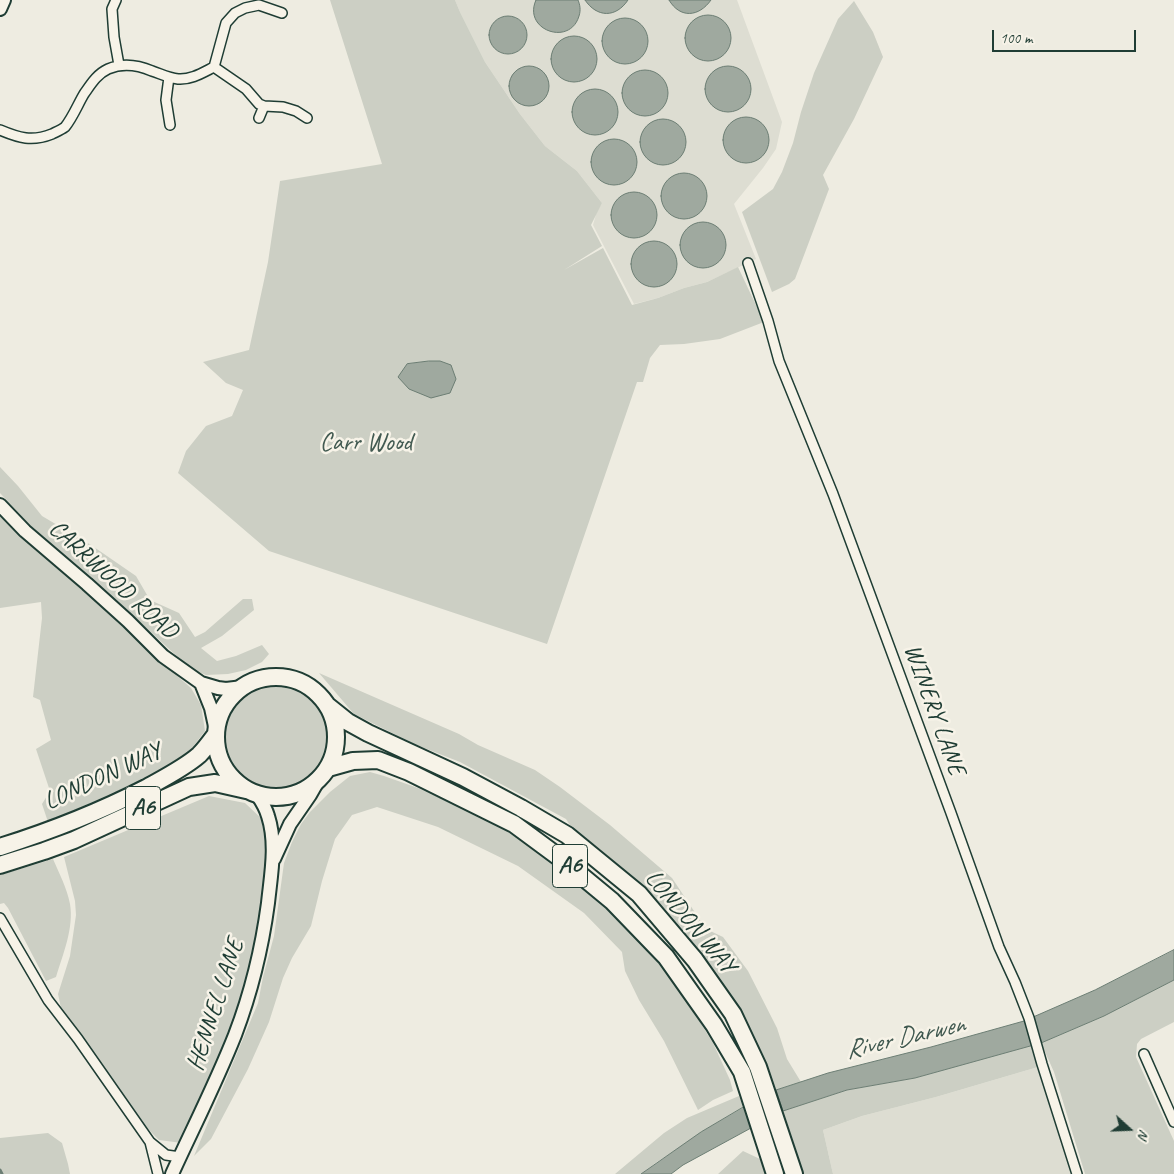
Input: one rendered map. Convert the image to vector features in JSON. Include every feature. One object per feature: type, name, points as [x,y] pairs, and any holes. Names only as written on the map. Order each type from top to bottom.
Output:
[{"type":"highway","name":"A6","points":[[265,678],[290,678],[305,684],[318,694],[328,706],[334,721],[337,737],[335,753],[328,768],[318,781],[305,791],[290,796],[274,798],[252,793],[224,768],[217,752],[216,733],[220,714],[230,699],[243,687],[265,678]]},
{"type":"highway","name":"LONDON WAY","points":[[328,706],[348,722],[368,733],[463,778],[521,808],[567,835],[639,894],[695,960],[733,1014],[758,1067],[794,1174]]},
{"type":"highway","name":"LONDON WAY","points":[[0,847],[88,816],[143,789],[190,762],[206,748],[216,733]]},
{"type":"highway","name":"LONDON WAY","points":[[328,768],[353,761],[378,760],[409,772],[514,824],[560,858],[612,901],[666,957],[714,1025],[742,1072],[775,1174]]},
{"type":"highway","name":"LONDON WAY","points":[[0,865],[74,840],[189,787],[215,783],[252,793]]},
{"type":"main road","points":[[0,9],[4,0]]},
{"type":"main road","name":"CARRWOOD ROAD","points":[[0,505],[26,531],[128,621],[163,656],[201,684],[226,689],[243,687]]},
{"type":"main road","points":[[201,684],[211,708],[216,733]]},
{"type":"main road","name":"HENNEL LANE","points":[[273,861],[290,824],[318,781]]},
{"type":"main road","name":"HENNEL LANE","points":[[172,1174],[235,1034],[249,993],[266,918],[273,861],[272,838],[268,817],[252,793]]},
{"type":"street","points":[[116,0],[112,9],[119,65]]},
{"type":"street","points":[[0,130],[22,138],[36,139],[57,132],[64,127],[90,84],[100,73],[119,65],[136,66],[178,79],[187,79],[200,74],[214,67],[226,24],[235,13],[259,3],[282,13]]},
{"type":"street","points":[[214,67],[246,89],[259,104],[264,106],[283,106],[296,110],[307,118]]},
{"type":"street","points":[[168,77],[166,100],[170,125]]},
{"type":"street","points":[[259,118],[264,106]]},
{"type":"street","name":"WINERY LANE","points":[[748,263],[768,321],[779,361],[833,494],[999,947],[1015,982],[1029,1021],[1076,1174]]},
{"type":"street","points":[[0,918],[48,1000],[150,1142],[166,1154],[180,1157]]},
{"type":"street","points":[[1144,1054],[1174,1122]]},
{"type":"street","points":[[150,1142],[158,1174]]},
{"type":"shaded area","points":[[455,0],[737,0],[782,122],[776,149],[734,204],[756,259],[707,282],[634,304],[593,225],[597,211],[602,203],[577,171],[545,146],[520,114],[485,62]]},
{"type":"shaded area","points":[[536,0],[578,0],[579,16],[574,25],[567,31],[549,31],[536,20],[533,11]]},
{"type":"shaded area","points":[[585,0],[628,0],[618,10],[606,14],[595,10]]},
{"type":"shaded area","points":[[669,0],[711,0],[701,10],[684,13],[673,6]]},
{"type":"shaded area","points":[[713,15],[725,21],[730,29],[730,47],[725,55],[717,60],[703,61],[691,55],[686,47],[685,33],[691,21],[699,16]]},
{"type":"shaded area","points":[[508,16],[515,17],[521,22],[526,28],[526,42],[521,48],[515,53],[508,54],[501,53],[495,48],[490,42],[489,35],[490,28],[495,22],[501,17]]},
{"type":"shaded area","points":[[630,18],[642,24],[647,32],[647,50],[642,58],[634,63],[620,64],[608,58],[603,50],[602,36],[608,24],[616,19]]},
{"type":"shaded area","points":[[579,36],[591,42],[596,50],[596,68],[591,76],[583,81],[569,82],[557,76],[552,68],[551,54],[557,42],[565,37]]},
{"type":"shaded area","points":[[525,66],[533,66],[540,69],[546,75],[549,86],[546,97],[540,103],[533,106],[525,106],[518,103],[512,97],[509,90],[509,82],[512,75],[518,69]]},
{"type":"shaded area","points":[[733,66],[745,72],[750,80],[750,98],[745,106],[737,111],[723,112],[711,106],[706,98],[705,84],[711,72],[719,67]]},
{"type":"shaded area","points":[[650,70],[662,76],[667,84],[667,102],[662,110],[654,115],[640,116],[628,110],[623,102],[622,88],[628,76],[636,71]]},
{"type":"shaded area","points":[[600,89],[612,95],[617,103],[617,121],[612,129],[604,134],[590,135],[578,129],[573,121],[572,107],[578,95],[586,90]]},
{"type":"shaded area","points":[[751,117],[763,123],[768,131],[768,149],[763,157],[755,162],[741,163],[729,157],[724,149],[723,135],[729,123],[737,118]]},
{"type":"shaded area","points":[[668,119],[680,125],[685,133],[685,151],[680,159],[672,164],[658,165],[646,159],[641,151],[640,137],[646,125],[654,120]]},
{"type":"shaded area","points":[[619,139],[631,145],[636,153],[636,171],[631,179],[623,184],[609,185],[597,179],[592,171],[591,157],[597,145],[605,140]]},
{"type":"shaded area","points":[[689,173],[701,179],[706,187],[706,205],[701,213],[693,218],[679,219],[667,213],[662,205],[661,191],[667,179],[675,174]]},
{"type":"shaded area","points":[[639,192],[651,198],[656,206],[656,224],[651,232],[643,237],[629,238],[617,232],[612,224],[611,210],[617,198],[625,193]]},
{"type":"shaded area","points":[[708,222],[720,228],[725,236],[725,254],[720,262],[712,267],[698,268],[686,262],[681,254],[680,240],[686,228],[694,223]]},
{"type":"shaded area","points":[[659,241],[671,247],[676,255],[676,273],[671,281],[663,286],[649,287],[637,281],[632,273],[631,259],[637,247],[645,242]]},
{"type":"shaded area","points":[[440,361],[451,365],[456,379],[450,393],[431,398],[409,389],[398,377],[407,364]]},
{"type":"shaded area","name":"River Darwen","points":[[1174,950],[1174,980],[1104,1016],[1041,1043],[915,1078],[847,1090],[783,1111],[776,1090],[828,1073],[1024,1021],[1095,990]]},
{"type":"shaded area","points":[[1038,1067],[1074,1174],[833,1174],[823,1130],[862,1116],[936,1097]]},
{"type":"shaded area","points":[[744,1107],[751,1128],[683,1165],[671,1174],[641,1174],[701,1132]]},
{"type":"green space","name":"Carr Wood","points":[[330,0],[455,0],[485,62],[520,114],[545,146],[577,171],[602,203],[591,225],[602,246],[564,270],[603,248],[632,305],[707,282],[738,267],[764,322],[720,339],[660,345],[650,358],[643,382],[637,382],[547,644],[269,551],[178,473],[186,451],[206,426],[232,416],[243,390],[226,383],[203,362],[249,350],[268,262],[280,181],[382,164]]},
{"type":"green space","points":[[854,1],[873,32],[883,57],[854,119],[823,175],[829,189],[795,279],[772,292],[742,212],[773,189],[793,143],[814,73],[838,19]]},
{"type":"green space","points":[[0,467],[42,516],[91,545],[136,576],[150,600],[179,613],[195,637],[205,632],[243,599],[252,599],[254,610],[222,636],[201,648],[217,661],[236,656],[262,645],[269,654],[262,662],[246,670],[228,674],[206,675],[196,671],[182,661],[30,525],[0,493]]},
{"type":"green space","points":[[0,514],[30,545],[117,619],[142,645],[191,688],[201,705],[205,731],[189,752],[163,769],[135,783],[48,822],[42,804],[50,791],[36,749],[51,740],[40,700],[33,697],[42,618],[41,602],[0,608]]},
{"type":"green space","points":[[319,673],[459,734],[478,745],[535,770],[610,825],[672,878],[706,929],[723,937],[748,971],[777,1028],[787,1059],[801,1082],[776,1090],[743,1020],[701,956],[638,883],[600,849],[577,832],[566,819],[460,762],[414,744],[354,714]]},
{"type":"green space","points":[[276,687],[295,691],[312,702],[323,719],[327,738],[323,757],[312,774],[295,785],[276,789],[257,785],[240,774],[229,757],[225,738],[229,719],[240,702],[257,691]]},
{"type":"green space","points":[[370,772],[418,788],[495,823],[566,871],[590,891],[648,950],[684,996],[713,1043],[733,1091],[713,1100],[698,1110],[664,1041],[639,1000],[625,971],[622,952],[584,913],[518,866],[438,827],[377,807],[352,815],[335,839],[311,926],[292,958],[283,978],[269,1022],[248,1069],[211,1139],[194,1156],[258,1003],[274,936],[284,863],[292,842],[301,824],[310,812],[330,792],[350,776]]},
{"type":"green space","points":[[209,796],[245,803],[263,820],[269,855],[254,960],[225,1051],[182,1143],[159,1140],[145,1126],[61,1008],[58,994],[70,956],[76,915],[75,901],[64,857]]},
{"type":"green space","points":[[53,859],[69,898],[71,913],[67,941],[56,977],[46,981],[8,908],[4,903],[0,904],[0,875]]},
{"type":"green space","points":[[1174,980],[1174,1022],[1141,1039],[1137,1044],[1136,1057],[1174,1141],[1174,1174],[1085,1174],[1054,1072],[1041,1043],[1104,1016]]},
{"type":"green space","points":[[1032,1045],[1038,1067],[936,1097],[862,1116],[823,1130],[833,1174],[802,1174],[783,1111],[847,1090],[915,1078]]},
{"type":"green space","points":[[739,1096],[744,1107],[641,1174],[615,1174],[664,1133],[687,1118]]},
{"type":"green space","points":[[48,1133],[62,1143],[70,1174],[0,1174],[0,1138]]},
{"type":"green space","points":[[743,1151],[760,1159],[765,1174],[718,1174]]},
{"type":"waterway","points":[[0,1170],[2,1174]]}]
